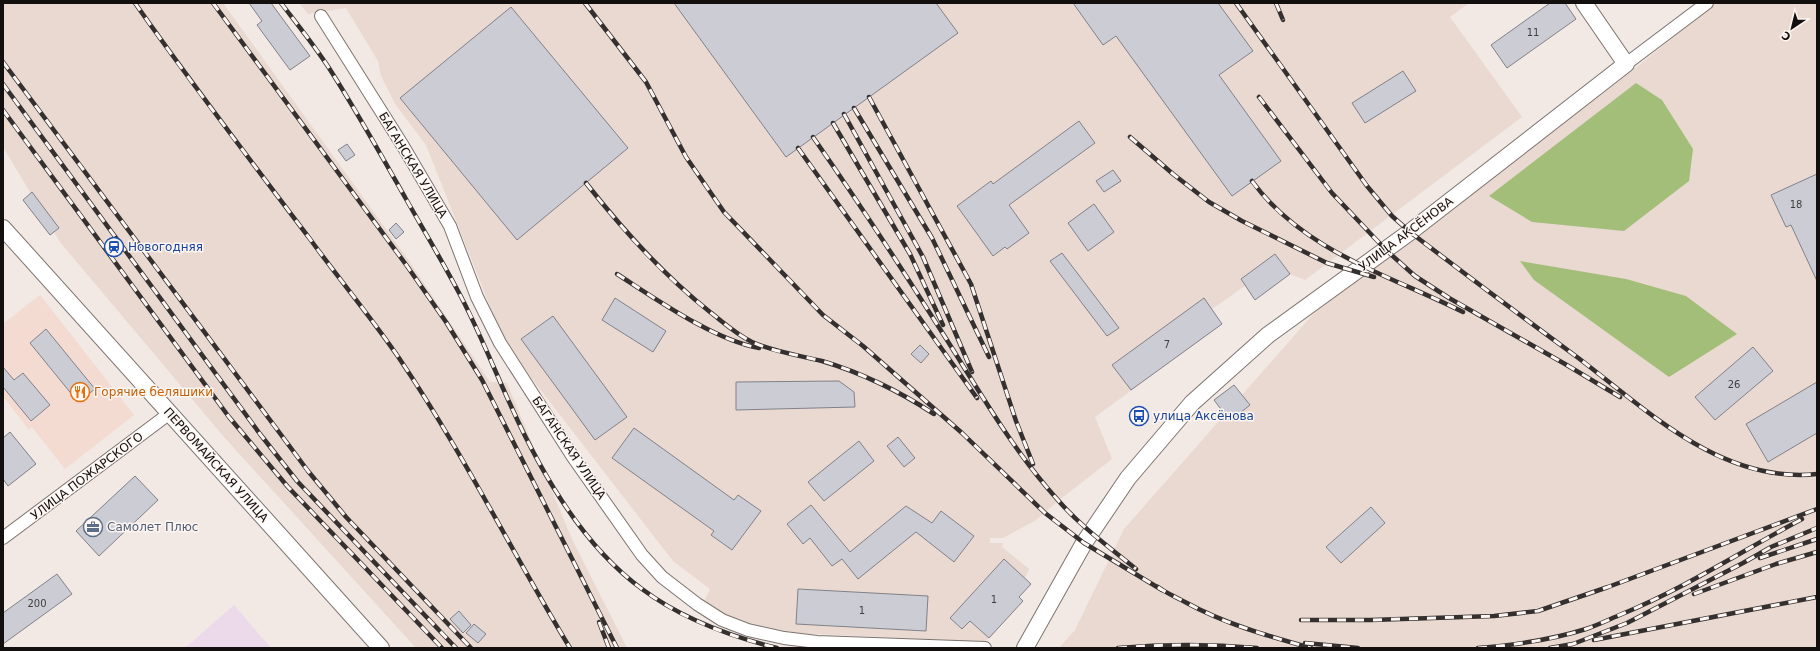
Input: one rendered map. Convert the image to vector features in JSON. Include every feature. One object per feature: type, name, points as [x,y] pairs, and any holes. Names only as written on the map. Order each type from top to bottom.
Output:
[{"type":"street","points":[[1584,3],[1626,64]]},
{"type":"street","name":"УЛИЦА АКСЁНОВА","points":[[1025,648],[1084,542],[1128,478],[1192,403],[1268,335],[1410,232],[1707,3]]},
{"type":"street","name":"БАГАНСКАЯ УЛИЦА","points":[[321,16],[450,226],[477,297],[500,343],[573,457],[642,555],[662,577],[697,604],[722,620],[748,630],[784,638],[817,642],[986,648]]},
{"type":"street","name":"ПЕРВОМАЙСКАЯ УЛИЦА","points":[[3,228],[381,648]]},
{"type":"street","name":"УЛИЦА ПОЖАРСКОГО","points":[[3,538],[170,413]]},
{"type":"shaded area","points":[[3,3],[223,3],[409,261],[490,382],[507,383],[572,539],[627,648],[416,648],[224,437],[60,242],[3,147]]},
{"type":"shaded area","points":[[299,3],[1469,3],[1450,17],[1522,117],[1305,280],[1290,274],[1255,300],[1245,286],[1212,309],[1222,324],[1095,417],[1112,459],[1036,520],[1003,538],[990,538],[990,543],[1003,543],[1002,547],[1029,569],[1025,578],[1031,584],[1019,597],[1023,601],[985,642],[796,633],[754,625],[724,615],[704,602],[710,589],[673,561],[505,344],[426,145],[395,104],[381,76],[378,61],[346,8],[308,14]]},
{"type":"shaded area","points":[[1716,3],[1817,3],[1817,648],[1059,648],[1075,630],[1124,529],[1315,312],[1613,86]]},
{"type":"shaded area","points":[[40,295],[134,415],[65,469],[32,427],[29,430],[3,396],[3,324]]},
{"type":"shaded area","points":[[234,605],[271,648],[185,648]]},
{"type":"green space","points":[[1636,83],[1662,100],[1693,149],[1689,181],[1624,231],[1532,222],[1489,196]]},
{"type":"green space","points":[[1520,261],[1626,279],[1686,296],[1737,334],[1669,377],[1534,280]]},
{"type":"building","points":[[249,3],[271,3],[310,56],[290,70],[257,25],[262,21]]},
{"type":"building","points":[[674,3],[936,3],[958,33],[786,157]]},
{"type":"building","points":[[1073,3],[1218,3],[1253,51],[1219,75],[1281,161],[1232,196],[1116,36],[1103,45]]},
{"type":"building","points":[[1550,3],[1565,3],[1576,19],[1507,68],[1491,45]]},
{"type":"building","points":[[511,7],[628,148],[517,240],[400,98]]},
{"type":"building","points":[[1403,71],[1416,91],[1365,123],[1352,103]]},
{"type":"building","points":[[1079,121],[1095,143],[1009,205],[1029,233],[1007,249],[1005,247],[993,256],[957,206],[991,181],[993,184]]},
{"type":"building","points":[[347,144],[355,155],[346,161],[338,150]]},
{"type":"building","points":[[1113,170],[1121,181],[1104,192],[1096,181]]},
{"type":"building","points":[[1817,174],[1817,281],[1791,225],[1786,227],[1771,195]]},
{"type":"building","points":[[32,192],[59,228],[50,235],[23,200]]},
{"type":"building","points":[[1094,204],[1114,232],[1088,251],[1068,223]]},
{"type":"building","points":[[396,223],[404,232],[396,239],[389,230]]},
{"type":"building","points":[[1062,253],[1119,328],[1107,336],[1050,261]]},
{"type":"building","points":[[1275,254],[1290,274],[1255,300],[1241,279]]},
{"type":"building","points":[[615,298],[666,331],[653,352],[602,320]]},
{"type":"building","points":[[1204,298],[1222,324],[1131,390],[1112,365]]},
{"type":"building","points":[[553,316],[627,417],[595,440],[521,339]]},
{"type":"building","points":[[46,329],[95,389],[78,402],[30,343]]},
{"type":"building","points":[[920,345],[929,354],[921,363],[911,354]]},
{"type":"building","points":[[1753,347],[1773,371],[1715,420],[1695,397]]},
{"type":"building","points":[[3,367],[14,380],[23,373],[50,405],[31,421],[3,387]]},
{"type":"building","points":[[839,381],[854,392],[855,407],[736,410],[736,382]]},
{"type":"building","points":[[1817,382],[1817,433],[1768,462],[1746,424]]},
{"type":"building","points":[[1234,385],[1250,405],[1230,421],[1214,400]]},
{"type":"building","points":[[634,428],[734,500],[738,495],[761,511],[732,550],[711,535],[714,531],[612,458]]},
{"type":"building","points":[[10,432],[36,464],[8,486],[3,479],[3,438]]},
{"type":"building","points":[[898,437],[915,458],[904,467],[887,446]]},
{"type":"building","points":[[859,441],[874,461],[824,501],[808,482]]},
{"type":"building","points":[[135,476],[158,500],[99,556],[76,531]]},
{"type":"building","points":[[811,505],[850,552],[906,506],[932,523],[941,511],[974,536],[954,562],[916,532],[858,579],[842,559],[832,566],[810,538],[803,544],[787,524]]},
{"type":"building","points":[[1371,507],[1385,523],[1341,563],[1326,547]]},
{"type":"building","points":[[1004,559],[1031,584],[1019,597],[1023,601],[989,638],[970,621],[962,629],[950,618]]},
{"type":"building","points":[[57,574],[72,594],[3,644],[3,613]]},
{"type":"building","points":[[798,589],[928,596],[926,631],[796,624]]},
{"type":"building","points":[[459,611],[471,625],[463,633],[450,619]]},
{"type":"building","points":[[474,624],[486,634],[478,643],[466,633]]},
{"type":"railway","points":[[135,3],[199,92],[399,358],[444,429],[570,648]]},
{"type":"railway","points":[[213,3],[407,266],[446,322],[482,380],[617,648]]},
{"type":"railway","points":[[281,3],[329,68],[378,149],[465,305],[535,456],[565,506],[582,529],[621,571],[657,600],[706,625],[741,638],[777,648]]},
{"type":"railway","points":[[585,3],[646,82],[686,157],[724,212],[823,315],[863,346],[962,433],[1045,513],[1084,543],[1162,590]]},
{"type":"railway","points":[[1236,3],[1367,186],[1392,216],[1410,232],[1577,357],[1658,420],[1687,439],[1717,455],[1749,467],[1782,474],[1817,474]]},
{"type":"railway","points":[[1276,3],[1283,20]]},
{"type":"railway","points":[[3,62],[308,471],[346,517],[471,648]]},
{"type":"railway","points":[[3,84],[260,434],[297,481],[456,648]]},
{"type":"railway","points":[[869,97],[971,284],[1016,421],[1033,464]]},
{"type":"railway","points":[[1259,97],[1332,193],[1386,250],[1415,276],[1449,298],[1620,397]]},
{"type":"railway","points":[[854,108],[932,238],[989,357]]},
{"type":"railway","points":[[3,110],[229,417],[288,487],[442,648]]},
{"type":"railway","points":[[844,114],[923,257],[972,372]]},
{"type":"railway","points":[[833,123],[910,254],[943,325]]},
{"type":"railway","points":[[813,137],[878,232],[995,417],[1025,459],[1040,479],[1075,518],[1136,569]]},
{"type":"railway","points":[[1130,137],[1173,174],[1209,202],[1242,221],[1327,263],[1374,277]]},
{"type":"railway","points":[[798,148],[977,398]]},
{"type":"railway","points":[[1252,181],[1273,205],[1296,226],[1322,243],[1377,273],[1463,312]]},
{"type":"railway","points":[[586,183],[614,218],[659,267],[692,297],[741,335],[752,342],[769,348],[822,361],[866,377],[894,390],[934,414]]},
{"type":"railway","points":[[617,274],[705,328],[723,337],[759,348]]},
{"type":"railway","points":[[1301,620],[1371,620],[1494,616],[1538,611],[1608,587],[1817,509]]},
{"type":"railway","points":[[1478,648],[1519,644],[1546,639],[1595,626],[1668,593],[1802,519]]},
{"type":"railway","points":[[1550,648],[1573,644],[1627,623],[1771,547],[1817,528]]},
{"type":"railway","points":[[1760,558],[1817,539]]},
{"type":"railway","points":[[1694,594],[1776,564],[1817,552]]},
{"type":"railway","points":[[1158,587],[1200,610],[1231,623],[1311,648]]},
{"type":"railway","points":[[1594,640],[1817,597]]},
{"type":"railway","points":[[599,622],[609,648]]},
{"type":"railway","points":[[1305,643],[1358,648]]},
{"type":"railway","points":[[1118,648],[1187,645],[1257,648]]},
{"type":"place","name":"Новогодняя","points":[[114,247]]},
{"type":"place","name":"Горячие беляшики","points":[[80,392]]},
{"type":"place","name":"улица Аксёнова","points":[[1139,416]]},
{"type":"place","name":"Самолет Плюс","points":[[93,527]]}]
